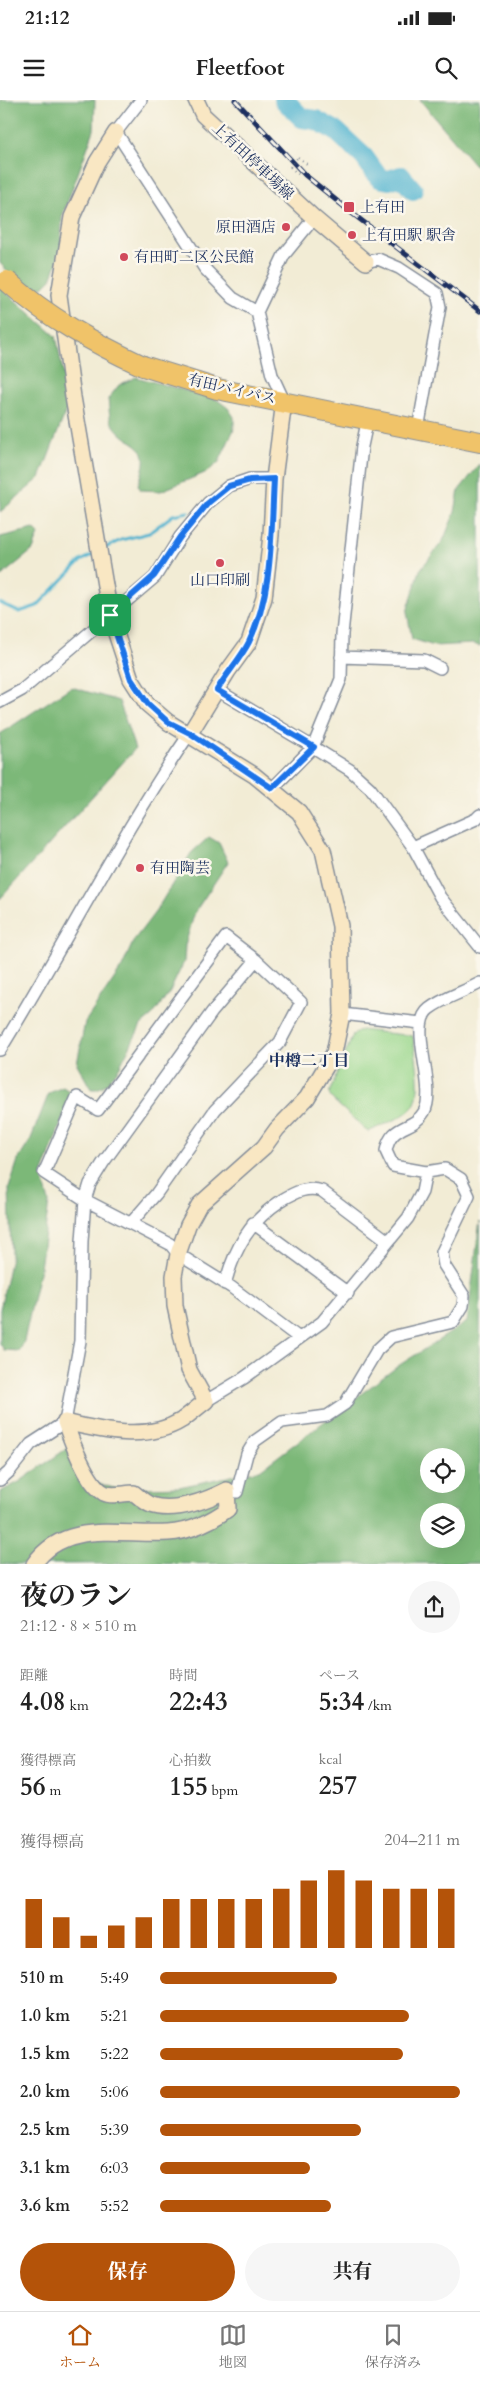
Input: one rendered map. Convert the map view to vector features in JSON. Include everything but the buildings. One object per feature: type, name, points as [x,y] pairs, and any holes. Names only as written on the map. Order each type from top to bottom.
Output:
[{"type":"highway","name":"有田バイパス","points":[[7,282],[31,302],[71,329],[99,346],[143,366],[217,388],[480,442]]},
{"type":"main road","name":"上有田停車場線","points":[[196,100],[203,115],[314,218],[366,262]]},
{"type":"main road","points":[[65,1422],[104,1431],[148,1433],[180,1421],[206,1401],[189,1370],[175,1306],[174,1276],[178,1254],[188,1225],[199,1205],[264,1147],[307,1098],[334,1053],[342,1014],[340,926],[323,850],[299,812],[272,788],[190,733],[168,722],[148,704],[131,679],[110,615],[73,397],[59,295],[72,217],[97,162],[116,132]]},
{"type":"main road","points":[[190,733],[249,642],[264,598],[271,535],[274,479],[284,401]]},
{"type":"main road","points":[[34,1564],[41,1553],[56,1541],[74,1535],[170,1533],[216,1518],[228,1509],[227,1490],[211,1498],[169,1507],[150,1504],[134,1493],[111,1495],[102,1492],[81,1463],[65,1422]]},
{"type":"street","points":[[142,100],[116,132],[205,269],[233,298],[257,312]]},
{"type":"street","points":[[284,401],[272,375],[257,312],[284,255],[314,218]]},
{"type":"street","points":[[366,262],[378,260],[399,268],[437,293],[440,307],[418,429]]},
{"type":"street","points":[[272,788],[314,747],[341,679],[342,634],[362,446],[368,418]]},
{"type":"street","points":[[0,702],[22,690],[154,576],[180,537],[208,503],[229,486],[250,480],[274,479]]},
{"type":"street","points":[[342,657],[424,660],[440,668]]},
{"type":"street","points":[[217,690],[350,770],[370,788],[413,847],[440,897],[480,947]]},
{"type":"street","points":[[0,1050],[34,995],[158,780],[190,733]]},
{"type":"street","points":[[413,847],[476,819],[480,815]]},
{"type":"street","points":[[131,1223],[156,1194],[215,1110],[280,1042],[301,1002],[256,960],[226,937],[98,1110],[77,1097],[44,1173],[85,1200],[170,1244],[178,1254],[225,1284],[299,1338]]},
{"type":"street","points":[[0,1480],[9,1472],[31,1444],[65,1422],[80,1340],[85,1200],[90,1184],[151,1095],[212,1012],[256,960]]},
{"type":"street","points":[[227,1490],[237,1492],[247,1454],[255,1441],[282,1422],[327,1416],[345,1404],[377,1350],[392,1337],[453,1322],[463,1306],[464,1296],[444,1265],[442,1252],[469,1196],[461,1179],[445,1169],[426,1172],[393,1166],[386,1151],[393,1133],[413,1122],[423,1113],[428,1098],[421,1023],[428,1010],[480,983]]},
{"type":"street","points":[[342,1014],[421,1023]]},
{"type":"street","points":[[206,1401],[244,1378],[322,1322],[348,1293],[408,1218],[422,1192],[426,1172]]},
{"type":"street","points":[[225,1284],[232,1260],[253,1223],[266,1211],[291,1194],[301,1190],[315,1188],[322,1190],[388,1241]]},
{"type":"street","points":[[253,1223],[348,1293]]},
{"type":"path","points":[[299,175],[290,167],[298,157],[308,165]]},
{"type":"green space","points":[[0,100],[95,100],[94,130],[62,217],[61,253],[51,279],[43,287],[37,287],[19,280],[0,263]]},
{"type":"green space","points":[[420,100],[480,100],[480,171]]},
{"type":"green space","points":[[0,287],[56,336],[69,403],[40,478],[0,512]]},
{"type":"green space","points":[[136,377],[216,399],[228,408],[234,417],[234,429],[219,462],[207,472],[161,491],[141,490],[138,485],[143,470],[143,452],[119,432],[112,423],[108,399],[119,385]]},
{"type":"green space","points":[[480,464],[480,646],[473,644],[434,646],[412,639],[407,612],[420,570],[443,541],[455,512],[459,490]]},
{"type":"green space","points":[[34,529],[39,534],[33,550],[0,577],[0,537]]},
{"type":"green space","points":[[71,687],[119,701],[135,749],[0,899],[0,734]]},
{"type":"green space","points":[[209,837],[219,843],[228,862],[195,912],[185,945],[184,962],[170,991],[153,1015],[141,1025],[119,1068],[107,1084],[97,1089],[91,1089],[77,1064],[85,1022],[122,967],[134,940],[156,911],[191,853]]},
{"type":"green space","points":[[361,1030],[413,1036],[418,1074],[418,1094],[412,1108],[397,1119],[368,1132],[331,1098],[329,1093],[353,1035]]},
{"type":"green space","points":[[63,1087],[72,1093],[42,1175],[49,1202],[40,1268],[24,1341],[20,1351],[4,1350],[0,1343],[0,1310],[11,1257],[9,1188],[18,1160],[30,1141],[49,1093]]},
{"type":"green space","points":[[480,1221],[480,1563],[0,1564],[0,1492],[19,1482],[69,1447],[82,1480],[118,1489],[179,1487],[260,1470],[398,1366],[467,1322]]},
{"type":"waterway","points":[[284,100],[302,118],[316,120],[336,131],[364,157],[379,178],[389,180],[401,176],[413,190]]},
{"type":"waterway","points":[[103,549],[121,540],[149,533],[173,515],[188,512]]},
{"type":"waterway","points":[[0,603],[19,612],[37,606],[81,561],[96,553]]},
{"type":"railway","points":[[235,100],[305,175],[480,311]]},
{"type":"place","name":"上有田","points":[[349,207]]},
{"type":"place","name":"原田酒店","points":[[286,227]]},
{"type":"place","name":"上有田駅 駅舎","points":[[352,235]]},
{"type":"place","name":"有田町二区公民館","points":[[124,257]]},
{"type":"place","name":"山口印刷","points":[[220,563]]},
{"type":"place","name":"有田陶芸","points":[[140,868]]},
{"type":"district","name":"中樽二丁目","points":[[309,1060]]},
{"type":"route","points":[[274,479],[271,535],[264,598],[249,642],[217,690],[314,747],[272,788],[190,733],[168,722],[148,704],[131,679],[110,615],[154,576],[180,537],[208,503],[229,486],[250,480],[274,479]]}]
